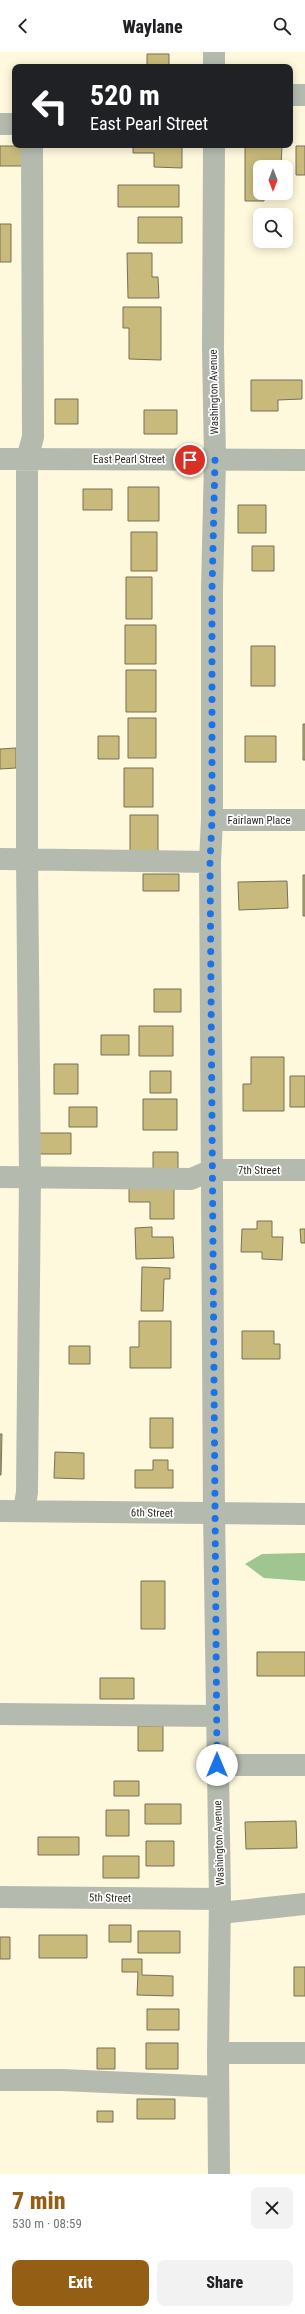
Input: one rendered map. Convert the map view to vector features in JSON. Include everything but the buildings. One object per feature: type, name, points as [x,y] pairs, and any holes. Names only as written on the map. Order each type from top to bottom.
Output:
[{"type":"street","points":[[214,52],[214,64]]},
{"type":"street","points":[[293,95],[305,95]]},
{"type":"street","points":[[0,124],[12,124]]},
{"type":"street","points":[[24,1511],[27,1492],[30,1177],[27,859],[27,459],[33,437],[32,148]]},
{"type":"street","name":"Washington Avenue","points":[[214,148],[213,349],[215,460],[212,590],[212,820],[210,862],[214,1514],[220,1906],[218,2053],[219,2174]]},
{"type":"street","name":"East Pearl Street","points":[[0,459],[305,460]]},
{"type":"street","name":"Fairlawn Place","points":[[212,820],[305,820]]},
{"type":"street","points":[[0,859],[210,862]]},
{"type":"street","points":[[0,1177],[191,1180],[212,1170]]},
{"type":"street","name":"7th Street","points":[[212,1170],[305,1170]]},
{"type":"street","name":"6th Street","points":[[0,1511],[305,1514]]},
{"type":"street","points":[[0,1714],[217,1716]]},
{"type":"street","points":[[217,1765],[305,1765]]},
{"type":"street","name":"5th Street","points":[[0,1897],[220,1906],[305,1904]]},
{"type":"street","points":[[218,2053],[305,2053]]},
{"type":"street","points":[[0,2080],[62,2080],[218,2087]]},
{"type":"green space","points":[[305,1553],[305,1581],[264,1578],[245,1564],[262,1554]]},
{"type":"route","points":[[190,460],[215,460],[212,590],[212,820],[210,862],[217,1765]]}]
